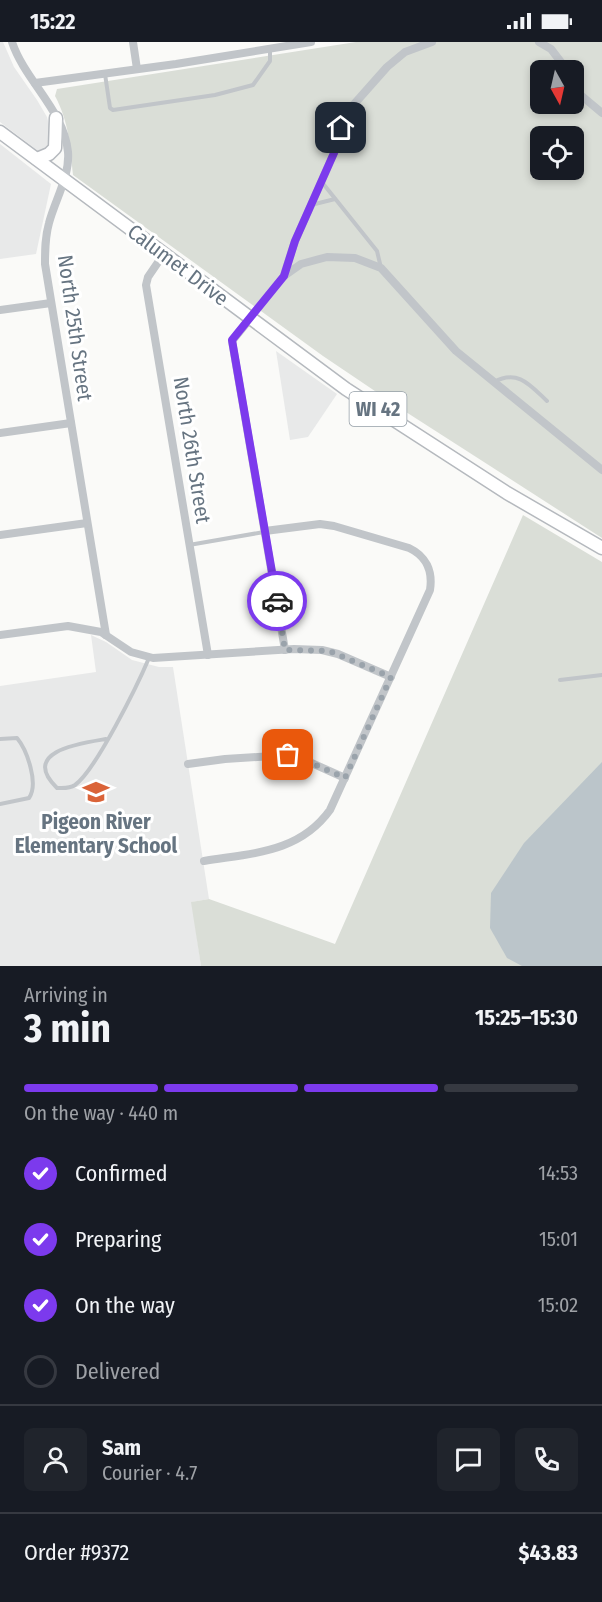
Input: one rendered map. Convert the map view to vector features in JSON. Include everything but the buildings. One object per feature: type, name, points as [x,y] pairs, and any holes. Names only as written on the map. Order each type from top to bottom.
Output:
[{"type":"main road","points":[[36,159],[50,154],[56,148],[56,118]]},
{"type":"main road","name":"Calumet Drive","points":[[0,132],[346,389],[507,493],[602,548]]},
{"type":"street","name":"North 25th Street","points":[[12,42],[19,59],[63,131],[68,151],[64,180],[49,223],[45,243],[45,264],[106,635]]},
{"type":"street","points":[[133,42],[137,69]]},
{"type":"street","points":[[35,83],[137,69],[269,45],[311,42]]},
{"type":"street","points":[[284,276],[310,205],[334,153],[348,111],[387,67],[405,52],[432,42]]},
{"type":"street","points":[[539,42],[551,49],[559,60]]},
{"type":"street","points":[[584,98],[602,114]]},
{"type":"street","name":"North 26th Street","points":[[163,255],[148,277],[146,285],[208,655]]},
{"type":"street","points":[[284,276],[301,264],[327,257],[355,258],[381,268],[456,351],[602,470]]},
{"type":"street","points":[[0,310],[51,303]]},
{"type":"street","points":[[250,319],[232,340],[285,650]]},
{"type":"street","points":[[0,433],[71,423]]},
{"type":"street","points":[[0,535],[87,523]]},
{"type":"street","points":[[204,861],[274,849],[305,836],[330,810],[430,590],[429,568],[418,553],[409,548],[334,526],[308,524],[265,531]]},
{"type":"street","points":[[0,635],[68,626],[90,629],[106,635],[132,652],[164,659],[285,650],[329,651],[391,677]]},
{"type":"street","points":[[188,764],[288,755],[296,756],[345,778]]},
{"type":"lane","points":[[105,74],[110,108],[113,110],[214,95],[253,85],[270,61],[269,45]]},
{"type":"lane","points":[[321,181],[377,251],[381,268]]},
{"type":"lane","points":[[310,205],[335,200]]},
{"type":"lane","points":[[250,319],[284,276]]},
{"type":"lane","points":[[493,382],[516,376],[524,380],[547,401]]},
{"type":"lane","points":[[189,545],[265,531]]},
{"type":"lane","points":[[106,739],[57,750],[48,757],[46,762],[49,779],[57,788],[74,786],[91,765],[138,684],[149,657]]},
{"type":"lane","points":[[560,680],[602,675]]},
{"type":"lane","points":[[0,739],[16,738],[24,746],[33,790],[29,798],[0,804]]},
{"type":"shaded area","points":[[0,42],[3,42],[14,67],[47,117],[54,145],[41,153],[0,122]]},
{"type":"shaded area","points":[[356,42],[602,42],[602,538],[323,356],[73,175],[66,125],[55,96],[57,89]]},
{"type":"shaded area","points":[[0,144],[51,184],[36,254],[0,259]]},
{"type":"shaded area","points":[[276,351],[337,394],[308,437],[290,440]]},
{"type":"shaded area","points":[[523,515],[602,562],[602,966],[201,966],[191,902],[209,899],[335,944]]},
{"type":"shaded area","name":"Pigeon River Elementary School","points":[[91,635],[106,642],[132,660],[159,667],[173,667],[209,899],[192,902],[201,966],[0,966],[0,686],[96,672]]},
{"type":"shaded area","points":[[602,762],[602,966],[522,966],[507,958],[490,928],[491,893],[524,843]]},
{"type":"way so far","points":[[277,601],[285,650],[329,651],[391,677],[345,778],[296,756],[288,755]]},
{"type":"place","name":"Pigeon River Elementary School","points":[[96,792]]},
{"type":"route","points":[[277,601],[232,340],[284,276],[295,241],[334,153],[341,128]]}]
